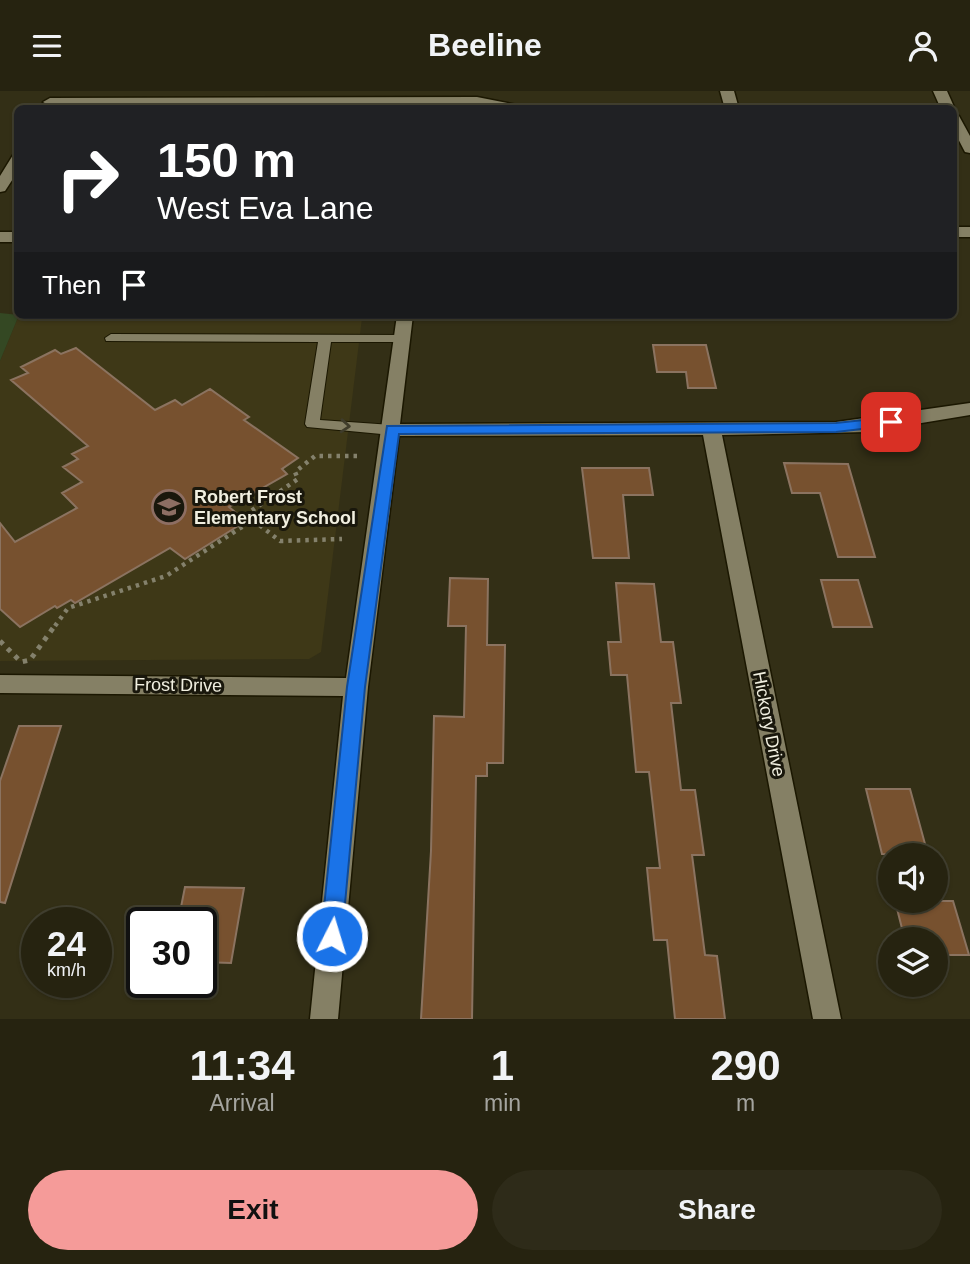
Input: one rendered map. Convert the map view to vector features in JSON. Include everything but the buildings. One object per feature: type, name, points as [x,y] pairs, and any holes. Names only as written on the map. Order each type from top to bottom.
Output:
[{"type":"street","points":[[51,101],[278,96],[508,101]]},
{"type":"street","points":[[957,125],[970,149]]},
{"type":"street","points":[[0,188],[14,165]]},
{"type":"street","points":[[324,1019],[356,687],[404,319]]},
{"type":"street","points":[[392,429],[867,426],[970,409]]},
{"type":"street","name":"Hickory Drive","points":[[711,429],[827,1019]]},
{"type":"street","name":"Frost Drive","points":[[0,684],[356,687]]},
{"type":"lane","points":[[111,338],[402,338]]},
{"type":"lane","points":[[325,338],[312,424],[392,429]]},
{"type":"path","points":[[0,641],[21,661],[30,660],[68,608],[166,576],[258,516],[251,511],[298,479],[295,472],[315,456],[361,456]]},
{"type":"path","points":[[253,520],[280,541],[342,539]]},
{"type":"shaded area","name":"Robert Frost Elementary School","points":[[17,319],[362,319],[321,652],[309,659],[0,661],[0,361]]},
{"type":"green space","points":[[0,313],[14,314],[14,319],[17,319],[0,361]]},
{"type":"place","name":"Robert Frost Elementary School","points":[[169,507]]},
{"type":"route","points":[[332,936],[356,687],[392,429],[836,428],[891,422]]}]
